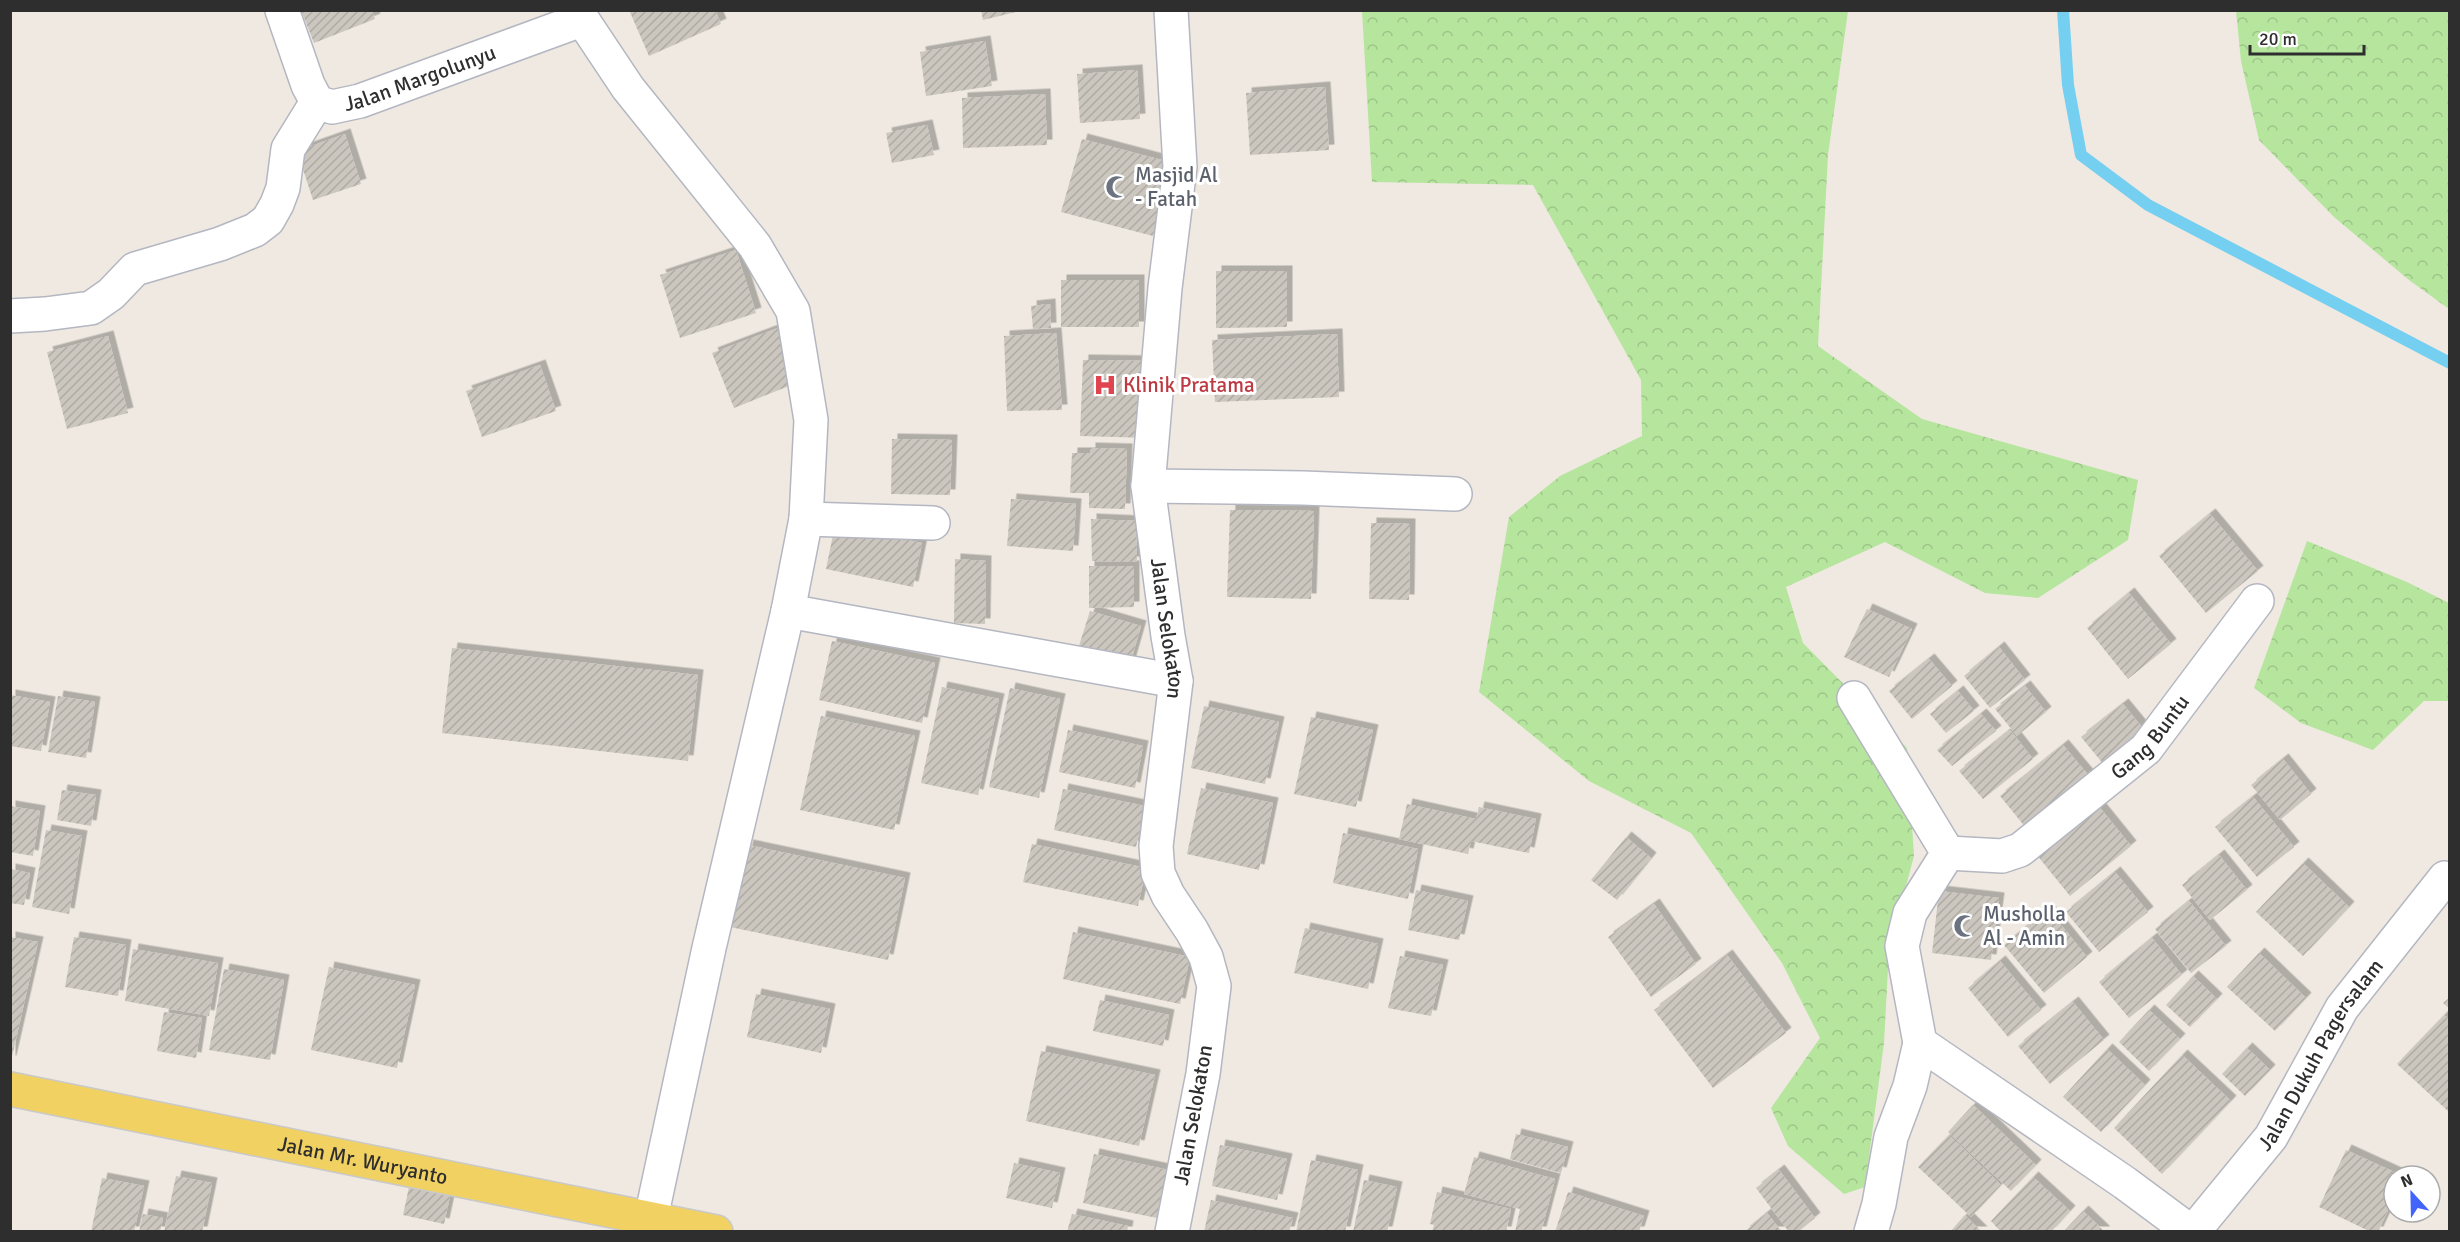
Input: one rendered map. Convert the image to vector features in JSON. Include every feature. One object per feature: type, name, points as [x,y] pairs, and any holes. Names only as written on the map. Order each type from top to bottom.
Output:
[{"type":"main road","name":"Jalan Mr. Wuryanto","points":[[10,1089],[716,1232]]},
{"type":"street","name":"Jalan Margolunyu","points":[[282,10],[308,85],[317,102],[332,107],[360,100],[578,15]]},
{"type":"street","name":"Jalan Selokaton","points":[[1171,10],[1179,167],[1165,288],[1148,486],[1176,681],[1156,846],[1158,873],[1168,895],[1206,957],[1214,986],[1203,1074],[1173,1232]]},
{"type":"street","points":[[578,15],[628,88],[754,246],[793,311],[811,420],[806,519],[788,610],[711,937],[651,1218]]},
{"type":"street","points":[[10,316],[91,308],[111,294],[135,269],[220,244],[255,230],[268,220],[277,204],[283,188],[288,149],[317,102]]},
{"type":"street","points":[[1148,486],[1455,494]]},
{"type":"street","points":[[806,519],[933,523]]},
{"type":"street","name":"Gang Buntu","points":[[1948,853],[2002,856],[2020,850],[2146,749],[2257,601]]},
{"type":"street","points":[[788,610],[1176,681]]},
{"type":"street","points":[[1854,698],[1948,853],[1910,913],[1902,946],[1920,1043],[1910,1086],[1891,1137],[1879,1204],[1870,1232]]},
{"type":"street","name":"Jalan Dukuh Pagersalam","points":[[1920,1043],[2125,1183],[2192,1232],[2271,1137],[2342,1008],[2445,878]]},
{"type":"green space","points":[[1362,11],[1848,11],[1828,155],[1818,346],[1922,419],[2138,480],[2128,540],[2038,598],[1985,593],[1885,542],[1786,587],[1803,643],[1907,748],[1914,856],[1889,950],[1884,1043],[1865,1187],[1844,1194],[1788,1146],[1771,1108],[1820,1038],[1782,963],[1691,833],[1589,781],[1479,692],[1509,517],[1560,476],[1642,436],[1641,380],[1533,185],[1372,182]]},
{"type":"green space","points":[[2236,11],[2449,11],[2449,309],[2409,280],[2334,217],[2259,140],[2241,61]]},
{"type":"green space","points":[[2307,541],[2407,582],[2449,603],[2449,701],[2424,701],[2373,750],[2301,723],[2254,688]]},
{"type":"building","points":[[301,10],[372,10],[375,19],[314,43]]},
{"type":"building","points":[[629,10],[715,10],[721,24],[649,56]]},
{"type":"building","points":[[981,10],[1020,10],[1020,11],[983,20]]},
{"type":"building","points":[[985,41],[992,86],[926,96],[920,52]]},
{"type":"building","points":[[1137,70],[1140,119],[1080,123],[1077,74]]},
{"type":"building","points":[[1325,87],[1329,150],[1250,155],[1246,93]]},
{"type":"building","points":[[1045,94],[1047,145],[963,148],[962,98]]},
{"type":"building","points":[[927,125],[934,155],[892,163],[886,133]]},
{"type":"building","points":[[345,134],[361,184],[313,200],[297,151]]},
{"type":"building","name":"Masjid Al - Fatah","points":[[1082,139],[1173,163],[1153,236],[1061,212]]},
{"type":"building","points":[[736,250],[756,313],[680,338],[660,275]]},
{"type":"building","points":[[1216,271],[1287,271],[1287,327],[1216,328]]},
{"type":"building","points":[[1061,280],[1139,280],[1139,327],[1061,327]]},
{"type":"building","points":[[1050,304],[1051,328],[1033,329],[1031,306]]},
{"type":"building","points":[[778,328],[799,382],[734,408],[712,353]]},
{"type":"building","points":[[1056,333],[1062,410],[1007,411],[1004,336]]},
{"type":"building","points":[[1337,334],[1339,397],[1215,402],[1212,340]]},
{"type":"building","points":[[108,336],[128,413],[67,429],[47,352]]},
{"type":"building","points":[[1083,360],[1151,361],[1149,438],[1080,436]]},
{"type":"building","points":[[540,365],[556,411],[482,437],[466,391]]},
{"type":"building","points":[[892,439],[952,440],[950,495],[891,494]]},
{"type":"building","points":[[1090,448],[1127,449],[1125,509],[1089,508],[1089,493],[1070,493],[1072,453],[1090,453]]},
{"type":"building","points":[[1011,499],[1076,504],[1073,551],[1007,546]]},
{"type":"building","points":[[1230,510],[1314,511],[1311,599],[1227,597]]},
{"type":"building","points":[[2210,514],[2258,571],[2206,613],[2159,556]]},
{"type":"building","points":[[1091,519],[1136,521],[1137,562],[1092,561]]},
{"type":"building","points":[[1371,523],[1410,524],[1409,600],[1369,599]]},
{"type":"building","points":[[835,525],[922,543],[913,587],[826,569]]},
{"type":"building","points":[[955,559],[986,561],[985,624],[954,623]]},
{"type":"building","points":[[1089,566],[1134,566],[1134,607],[1089,608]]},
{"type":"building","points":[[2129,593],[2171,644],[2128,679],[2087,628]]},
{"type":"building","points":[[1867,609],[1912,629],[1889,677],[1844,657]]},
{"type":"building","points":[[1090,611],[1141,626],[1130,664],[1078,649]]},
{"type":"building","points":[[832,641],[935,663],[922,723],[819,700]]},
{"type":"building","points":[[1999,647],[2025,680],[1990,708],[1964,676]]},
{"type":"building","points":[[452,648],[698,675],[688,761],[442,733]]},
{"type":"building","points":[[1929,659],[1952,686],[1912,719],[1889,691]]},
{"type":"building","points":[[2025,686],[2046,712],[2017,736],[1995,709]]},
{"type":"building","points":[[942,687],[999,699],[978,795],[921,783]]},
{"type":"building","points":[[1010,688],[1060,699],[1039,798],[989,787]]},
{"type":"building","points":[[1958,691],[1974,711],[1946,733],[1930,714]]},
{"type":"building","points":[[10,695],[50,702],[41,751],[10,746]]},
{"type":"building","points":[[58,696],[95,702],[86,758],[48,752]]},
{"type":"building","points":[[2123,704],[2146,732],[2105,766],[2081,737]]},
{"type":"building","points":[[1204,706],[1279,722],[1265,784],[1191,768]]},
{"type":"building","points":[[1981,714],[1996,731],[1952,766],[1937,750]]},
{"type":"building","points":[[821,716],[915,736],[894,830],[800,810]]},
{"type":"building","points":[[1311,717],[1373,730],[1356,807],[1294,794]]},
{"type":"building","points":[[1068,730],[1143,746],[1135,788],[1059,772]]},
{"type":"building","points":[[2010,730],[2033,759],[1983,799],[1959,771]]},
{"type":"building","points":[[2063,745],[2089,776],[2026,828],[2000,796]]},
{"type":"building","points":[[2283,759],[2311,794],[2280,820],[2251,785]]},
{"type":"building","points":[[1201,788],[1273,803],[1259,870],[1187,854]]},
{"type":"building","points":[[1063,789],[1145,806],[1136,847],[1054,830]]},
{"type":"building","points":[[62,790],[96,795],[91,826],[57,820]]},
{"type":"building","points":[[2253,797],[2294,847],[2257,877],[2215,827]]},
{"type":"building","points":[[1407,804],[1476,819],[1479,807],[1536,819],[1529,853],[1471,841],[1468,854],[1399,839]]},
{"type":"building","points":[[2097,804],[2131,846],[2070,896],[2036,854]]},
{"type":"building","points":[[10,806],[40,811],[33,856],[10,852]]},
{"type":"building","points":[[46,830],[82,836],[69,914],[32,907]]},
{"type":"building","points":[[1343,833],[1418,849],[1408,899],[1333,883]]},
{"type":"building","points":[[1626,837],[1651,858],[1617,900],[1591,880]]},
{"type":"building","points":[[1032,844],[1146,868],[1138,906],[1023,882]]},
{"type":"building","points":[[748,845],[905,878],[888,960],[730,927]]},
{"type":"building","points":[[2219,855],[2247,890],[2210,920],[2182,885]]},
{"type":"building","points":[[2303,863],[2349,907],[2303,956],[2256,912]]},
{"type":"building","points":[[10,869],[30,873],[24,905],[10,903]]},
{"type":"building","points":[[2115,872],[2148,912],[2099,952],[2066,912]]},
{"type":"building","points":[[1416,890],[1468,901],[1459,940],[1408,930]]},
{"type":"building","name":"Musholla Al - Amin","points":[[1939,891],[1999,898],[1991,960],[1932,953]]},
{"type":"building","points":[[2189,901],[2226,946],[2191,973],[2155,929]]},
{"type":"building","points":[[1654,904],[1696,964],[1651,997],[1608,937]]},
{"type":"building","points":[[2048,909],[2087,957],[2044,993],[2004,945]]},
{"type":"building","points":[[1305,928],[1378,944],[1368,989],[1294,973]]},
{"type":"building","points":[[1073,932],[1190,957],[1180,1004],[1063,979]]},
{"type":"building","points":[[10,937],[38,942],[11,1061],[10,1061]]},
{"type":"building","points":[[74,937],[126,945],[118,996],[65,987]]},
{"type":"building","points":[[2152,938],[2182,975],[2129,1018],[2099,982]]},
{"type":"building","points":[[133,949],[218,963],[209,1016],[125,1001]]},
{"type":"building","points":[[2259,953],[2306,998],[2275,1031],[2227,987]]},
{"type":"building","points":[[1727,955],[1786,1033],[1713,1088],[1654,1010]]},
{"type":"building","points":[[1400,956],[1443,965],[1431,1016],[1388,1008]]},
{"type":"building","points":[[2000,961],[2041,1010],[2008,1037],[1968,988]]},
{"type":"building","points":[[329,967],[415,985],[397,1068],[311,1050]]},
{"type":"building","points":[[224,969],[284,980],[270,1060],[209,1050]]},
{"type":"building","points":[[2193,976],[2217,999],[2190,1027],[2166,1005]]},
{"type":"building","points":[[756,994],[830,1009],[821,1053],[747,1037]]},
{"type":"building","points":[[2450,997],[2450,1009],[2443,1003]]},
{"type":"building","points":[[1100,1000],[1169,1015],[1163,1046],[1093,1031]]},
{"type":"building","points":[[2073,1002],[2104,1040],[2050,1084],[2018,1046]]},
{"type":"building","points":[[2149,1010],[2180,1039],[2149,1071],[2119,1042]]},
{"type":"building","points":[[164,1012],[202,1018],[196,1058],[157,1051]]},
{"type":"building","points":[[2444,1015],[2450,1020],[2450,1113],[2397,1064]]},
{"type":"building","points":[[2247,1048],[2270,1070],[2245,1096],[2222,1074]]},
{"type":"building","points":[[2107,1049],[2145,1085],[2101,1132],[2063,1097]]},
{"type":"building","points":[[1041,1051],[1155,1075],[1139,1146],[1026,1121]]},
{"type":"building","points":[[2182,1055],[2231,1101],[2162,1174],[2114,1128]]},
{"type":"building","points":[[1973,1105],[2036,1165],[2011,1191],[1948,1132]]},
{"type":"building","points":[[1516,1134],[1568,1147],[1561,1173],[1510,1159]]},
{"type":"building","points":[[1949,1135],[2001,1185],[1971,1217],[1918,1167]]},
{"type":"building","points":[[1220,1145],[1287,1159],[1277,1200],[1212,1186]]},
{"type":"building","points":[[2346,1150],[2382,1166],[2382,1223],[2378,1232],[2371,1232],[2319,1207]]},
{"type":"building","points":[[1094,1154],[1178,1172],[1167,1220],[1083,1203]]},
{"type":"building","points":[[1474,1157],[1555,1179],[1541,1232],[1515,1232],[1520,1209],[1464,1194]]},
{"type":"building","points":[[1311,1160],[1358,1170],[1345,1232],[1296,1232]]},
{"type":"building","points":[[1014,1163],[1060,1173],[1052,1208],[1006,1198]]},
{"type":"building","points":[[1779,1170],[1815,1218],[1798,1232],[1789,1232],[1756,1188]]},
{"type":"building","points":[[176,1176],[212,1183],[202,1232],[164,1232]]},
{"type":"building","points":[[2033,1177],[2070,1211],[2051,1232],[2001,1232],[1991,1221]]},
{"type":"building","points":[[102,1178],[144,1186],[134,1232],[91,1232]]},
{"type":"building","points":[[1364,1180],[1397,1187],[1387,1232],[1353,1232]]},
{"type":"building","points":[[409,1187],[450,1196],[444,1224],[403,1215]]},
{"type":"building","points":[[1437,1192],[1511,1209],[1506,1232],[1432,1232],[1434,1225],[1430,1224]]},
{"type":"building","points":[[1568,1192],[1644,1216],[1639,1232],[1555,1232]]},
{"type":"building","points":[[1211,1200],[1293,1218],[1289,1232],[1204,1232]]},
{"type":"building","points":[[2083,1211],[2105,1232],[2063,1232]]},
{"type":"building","points":[[1767,1213],[1782,1232],[1744,1232]]},
{"type":"building","points":[[143,1214],[163,1218],[160,1232],[139,1232]]},
{"type":"building","points":[[1072,1214],[1128,1226],[1127,1232],[1067,1232]]},
{"type":"building","points":[[1965,1215],[1982,1232],[1950,1232]]},
{"type":"waterway","points":[[2063,10],[2068,85],[2081,155],[2148,205],[2450,363]]},
{"type":"place","name":"Masjid Al - Fatah","points":[[1117,187]]},
{"type":"place","name":"Klinik Pratama","points":[[1105,385]]},
{"type":"place","name":"Musholla Al - Amin","points":[[1965,926]]}]
